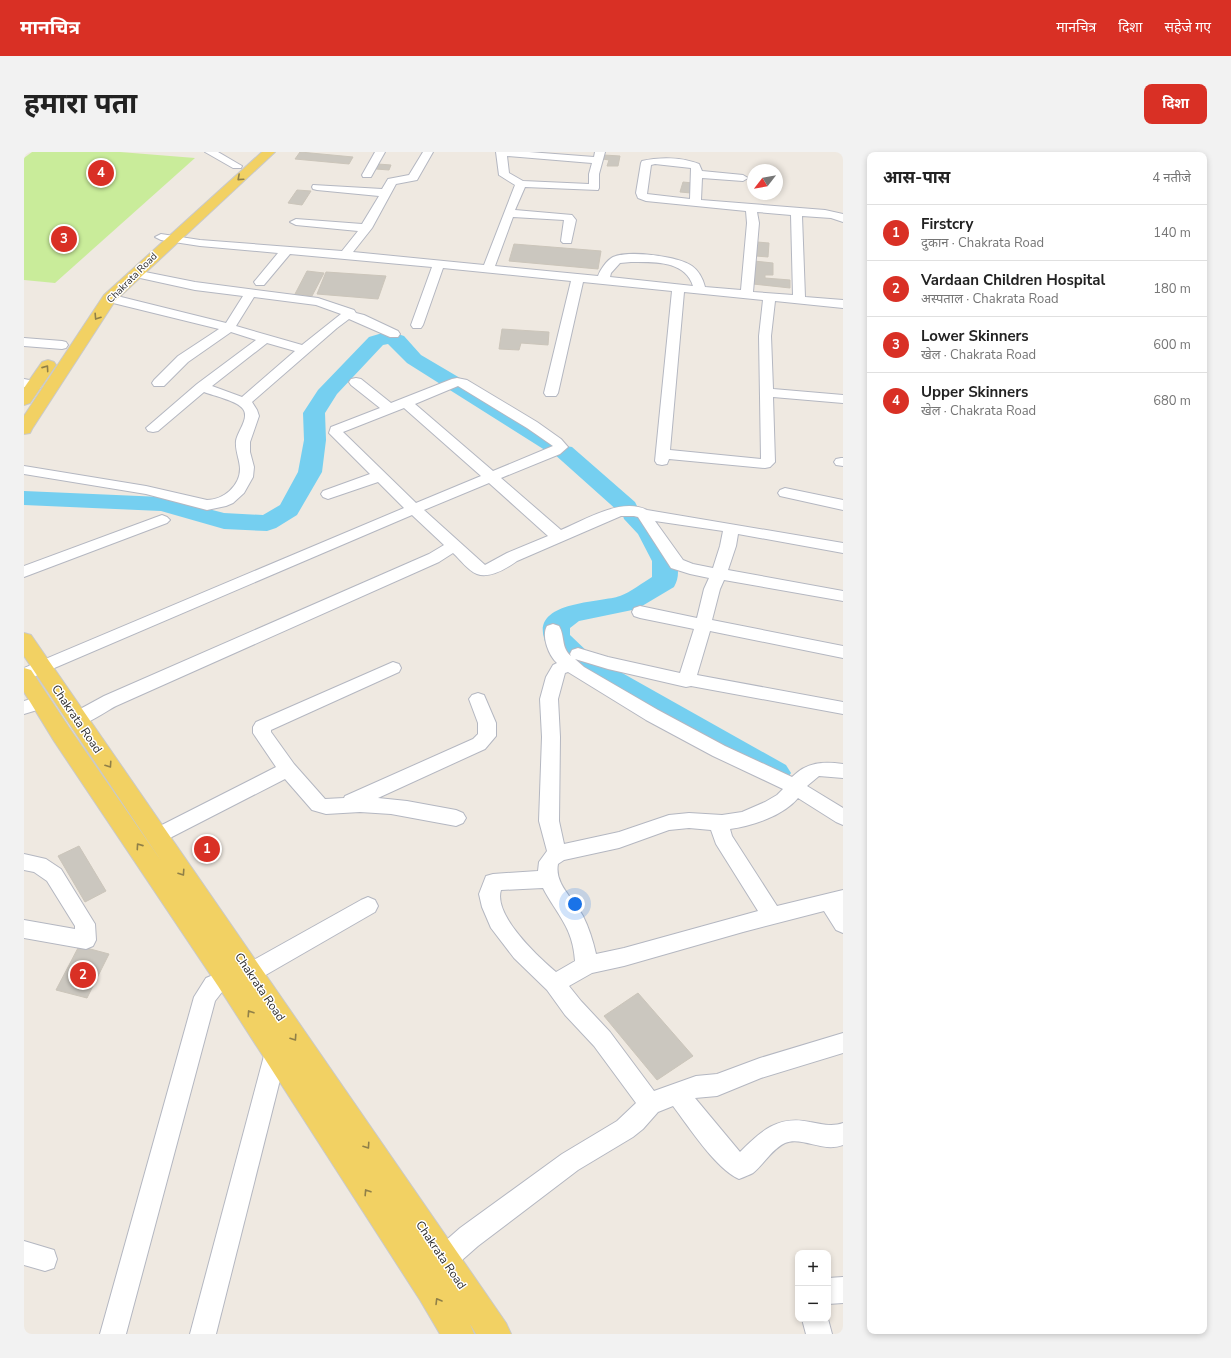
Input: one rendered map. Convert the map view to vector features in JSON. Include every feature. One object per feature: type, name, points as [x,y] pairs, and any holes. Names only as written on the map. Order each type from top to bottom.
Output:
[{"type":"main road","name":"Chakrata Road","points":[[24,429],[109,298],[135,274],[167,238],[237,166],[253,152]]},
{"type":"main road","name":"Chakrata Road","points":[[24,400],[29,384],[62,345],[96,297],[268,152]]},
{"type":"main road","name":"Chakrata Road","points":[[24,640],[30,672],[33,705],[239,975],[444,1259],[495,1334]]},
{"type":"main road","name":"Chakrata Road","points":[[30,672],[77,719],[157,836],[239,975],[276,1052],[431,1289],[458,1334]]},
{"type":"street","points":[[210,152],[237,166]]},
{"type":"street","points":[[367,175],[380,152]]},
{"type":"street","points":[[345,255],[366,228],[394,180],[413,178],[428,152]]},
{"type":"street","points":[[501,153],[599,156],[594,174],[594,188],[521,184],[504,175],[501,153]]},
{"type":"street","points":[[695,203],[697,174],[695,166],[690,164],[655,161],[647,162],[641,193],[642,196],[646,198],[695,203],[751,208],[837,215],[843,218]]},
{"type":"street","points":[[697,174],[743,178]]},
{"type":"street","points":[[488,268],[521,184]]},
{"type":"street","points":[[317,187],[386,193]]},
{"type":"street","points":[[747,295],[752,223],[751,208]]},
{"type":"street","points":[[796,212],[799,300]]},
{"type":"street","points":[[509,213],[568,217],[570,220],[567,241]]},
{"type":"street","points":[[296,222],[366,228]]},
{"type":"street","points":[[167,238],[286,251],[488,268],[843,304]]},
{"type":"street","points":[[260,282],[286,251]]},
{"type":"street","points":[[603,280],[605,272],[616,260],[634,258],[664,261],[676,263],[687,267],[692,271],[698,281],[700,290]]},
{"type":"street","points":[[417,325],[440,264]]},
{"type":"street","points":[[135,274],[195,286],[323,304],[350,313],[348,315]]},
{"type":"street","points":[[551,393],[578,278]]},
{"type":"street","points":[[678,288],[662,458],[765,464],[768,462],[765,336],[769,297]]},
{"type":"street","points":[[159,383],[183,359],[229,328],[251,293]]},
{"type":"street","points":[[109,298],[229,328],[304,350]]},
{"type":"street","points":[[348,315],[360,318],[394,334]]},
{"type":"street","points":[[244,402],[304,350],[348,315]]},
{"type":"street","points":[[153,428],[202,387],[266,338]]},
{"type":"street","points":[[24,342],[62,345]]},
{"type":"street","points":[[356,382],[390,408]]},
{"type":"street","points":[[30,672],[414,509],[555,451],[561,446],[543,433],[459,382],[336,430],[336,433],[414,509],[478,569],[483,571],[618,511],[637,511],[643,514],[843,548]]},
{"type":"street","points":[[24,470],[146,490],[207,505],[214,506],[221,504],[238,489],[247,472],[243,446],[245,432],[253,417],[252,410],[244,402],[202,387]]},
{"type":"street","points":[[766,392],[843,399]]},
{"type":"street","points":[[406,403],[558,537]]},
{"type":"street","points":[[328,494],[380,476]]},
{"type":"street","points":[[785,493],[843,505]]},
{"type":"street","points":[[643,514],[677,564],[690,569],[843,596]]},
{"type":"street","points":[[24,572],[162,520]]},
{"type":"street","points":[[687,679],[699,641],[712,589],[719,574],[728,546],[731,528]]},
{"type":"street","points":[[77,719],[110,701],[434,558],[454,546]]},
{"type":"street","points":[[640,612],[669,619],[703,624],[843,652]]},
{"type":"street","points":[[553,630],[556,649],[560,656],[574,659],[608,662],[686,681],[687,679],[843,708]]},
{"type":"street","points":[[574,659],[636,705],[719,751],[796,787],[843,817]]},
{"type":"street","points":[[557,854],[549,821],[551,737],[549,699],[555,677],[559,669],[574,659]]},
{"type":"street","points":[[393,668],[262,727],[262,734],[288,770],[319,805],[326,807],[379,804],[415,808],[456,818]]},
{"type":"street","points":[[342,805],[479,744],[487,736],[487,723],[478,699]]},
{"type":"street","points":[[586,964],[586,952],[575,921],[553,887],[547,872],[549,861],[557,854],[619,840],[654,826],[670,822],[692,820],[726,822],[749,817],[785,800],[799,782],[815,770],[826,768],[843,771]]},
{"type":"street","points":[[157,836],[288,770]]},
{"type":"street","points":[[718,822],[723,838],[772,916]]},
{"type":"street","points":[[24,862],[39,865],[54,875],[85,924],[87,934],[86,940],[24,929]]},
{"type":"street","points":[[550,879],[493,882],[489,888],[488,895],[491,908],[512,941],[540,971],[554,983],[573,1008],[602,1039],[650,1104]]},
{"type":"street","points":[[554,983],[580,970],[586,964],[624,957],[731,926],[836,900],[843,924]]},
{"type":"street","points":[[113,1334],[205,997],[214,986],[239,975],[368,906]]},
{"type":"street","points":[[444,1259],[470,1236],[570,1162],[626,1129],[635,1122],[650,1104],[696,1086],[717,1084],[760,1068],[843,1043]]},
{"type":"street","points":[[203,1334],[276,1052]]},
{"type":"street","points":[[677,1093],[723,1151],[739,1167],[744,1165],[767,1142],[790,1131],[834,1137],[843,1134]]},
{"type":"street","points":[[831,1291],[843,1290]]},
{"type":"street","points":[[816,1322],[819,1334]]},
{"type":"green space","points":[[32,152],[120,152],[195,158],[55,283],[24,280],[24,158]]},
{"type":"building","points":[[300,152],[353,157],[349,164],[295,159]]},
{"type":"building","points":[[604,155],[620,156],[618,166],[607,166],[609,160],[603,159]]},
{"type":"building","points":[[378,164],[391,165],[389,170],[376,169]]},
{"type":"building","points":[[683,182],[693,183],[691,193],[680,192]]},
{"type":"building","points":[[297,190],[311,191],[302,205],[288,203]]},
{"type":"building","points":[[757,242],[769,243],[768,257],[756,256]]},
{"type":"building","points":[[514,244],[601,251],[598,269],[509,261]]},
{"type":"building","points":[[754,261],[773,263],[773,275],[765,275],[765,278],[790,280],[790,288],[753,284]]},
{"type":"building","points":[[307,271],[324,273],[312,296],[295,294]]},
{"type":"building","points":[[326,272],[386,276],[378,299],[317,294]]},
{"type":"building","points":[[502,329],[549,332],[548,345],[521,343],[519,350],[499,349]]},
{"type":"building","points":[[79,846],[106,891],[85,902],[58,856]]},
{"type":"building","points":[[79,946],[109,954],[87,998],[56,990]]},
{"type":"building","points":[[638,993],[693,1056],[657,1080],[604,1016]]},
{"type":"waterway","points":[[24,498],[162,504],[224,521],[267,523],[289,510],[310,472],[315,440],[314,413],[329,390],[376,341],[389,337],[397,340],[414,359],[452,383]]},
{"type":"waterway","points":[[459,388],[556,447]]},
{"type":"waterway","points":[[564,452],[627,507]]},
{"type":"waterway","points":[[633,514],[648,530],[665,561],[665,581],[628,603],[572,614],[556,624],[557,638],[582,663],[776,773]]},
{"type":"place","name":"Upper Skinners","points":[[101,173]]},
{"type":"place","name":"Lower Skinners","points":[[64,239]]},
{"type":"place","name":"Firstcry","points":[[207,849]]},
{"type":"place","name":"Vardaan Children Hospital","points":[[83,975]]}]
